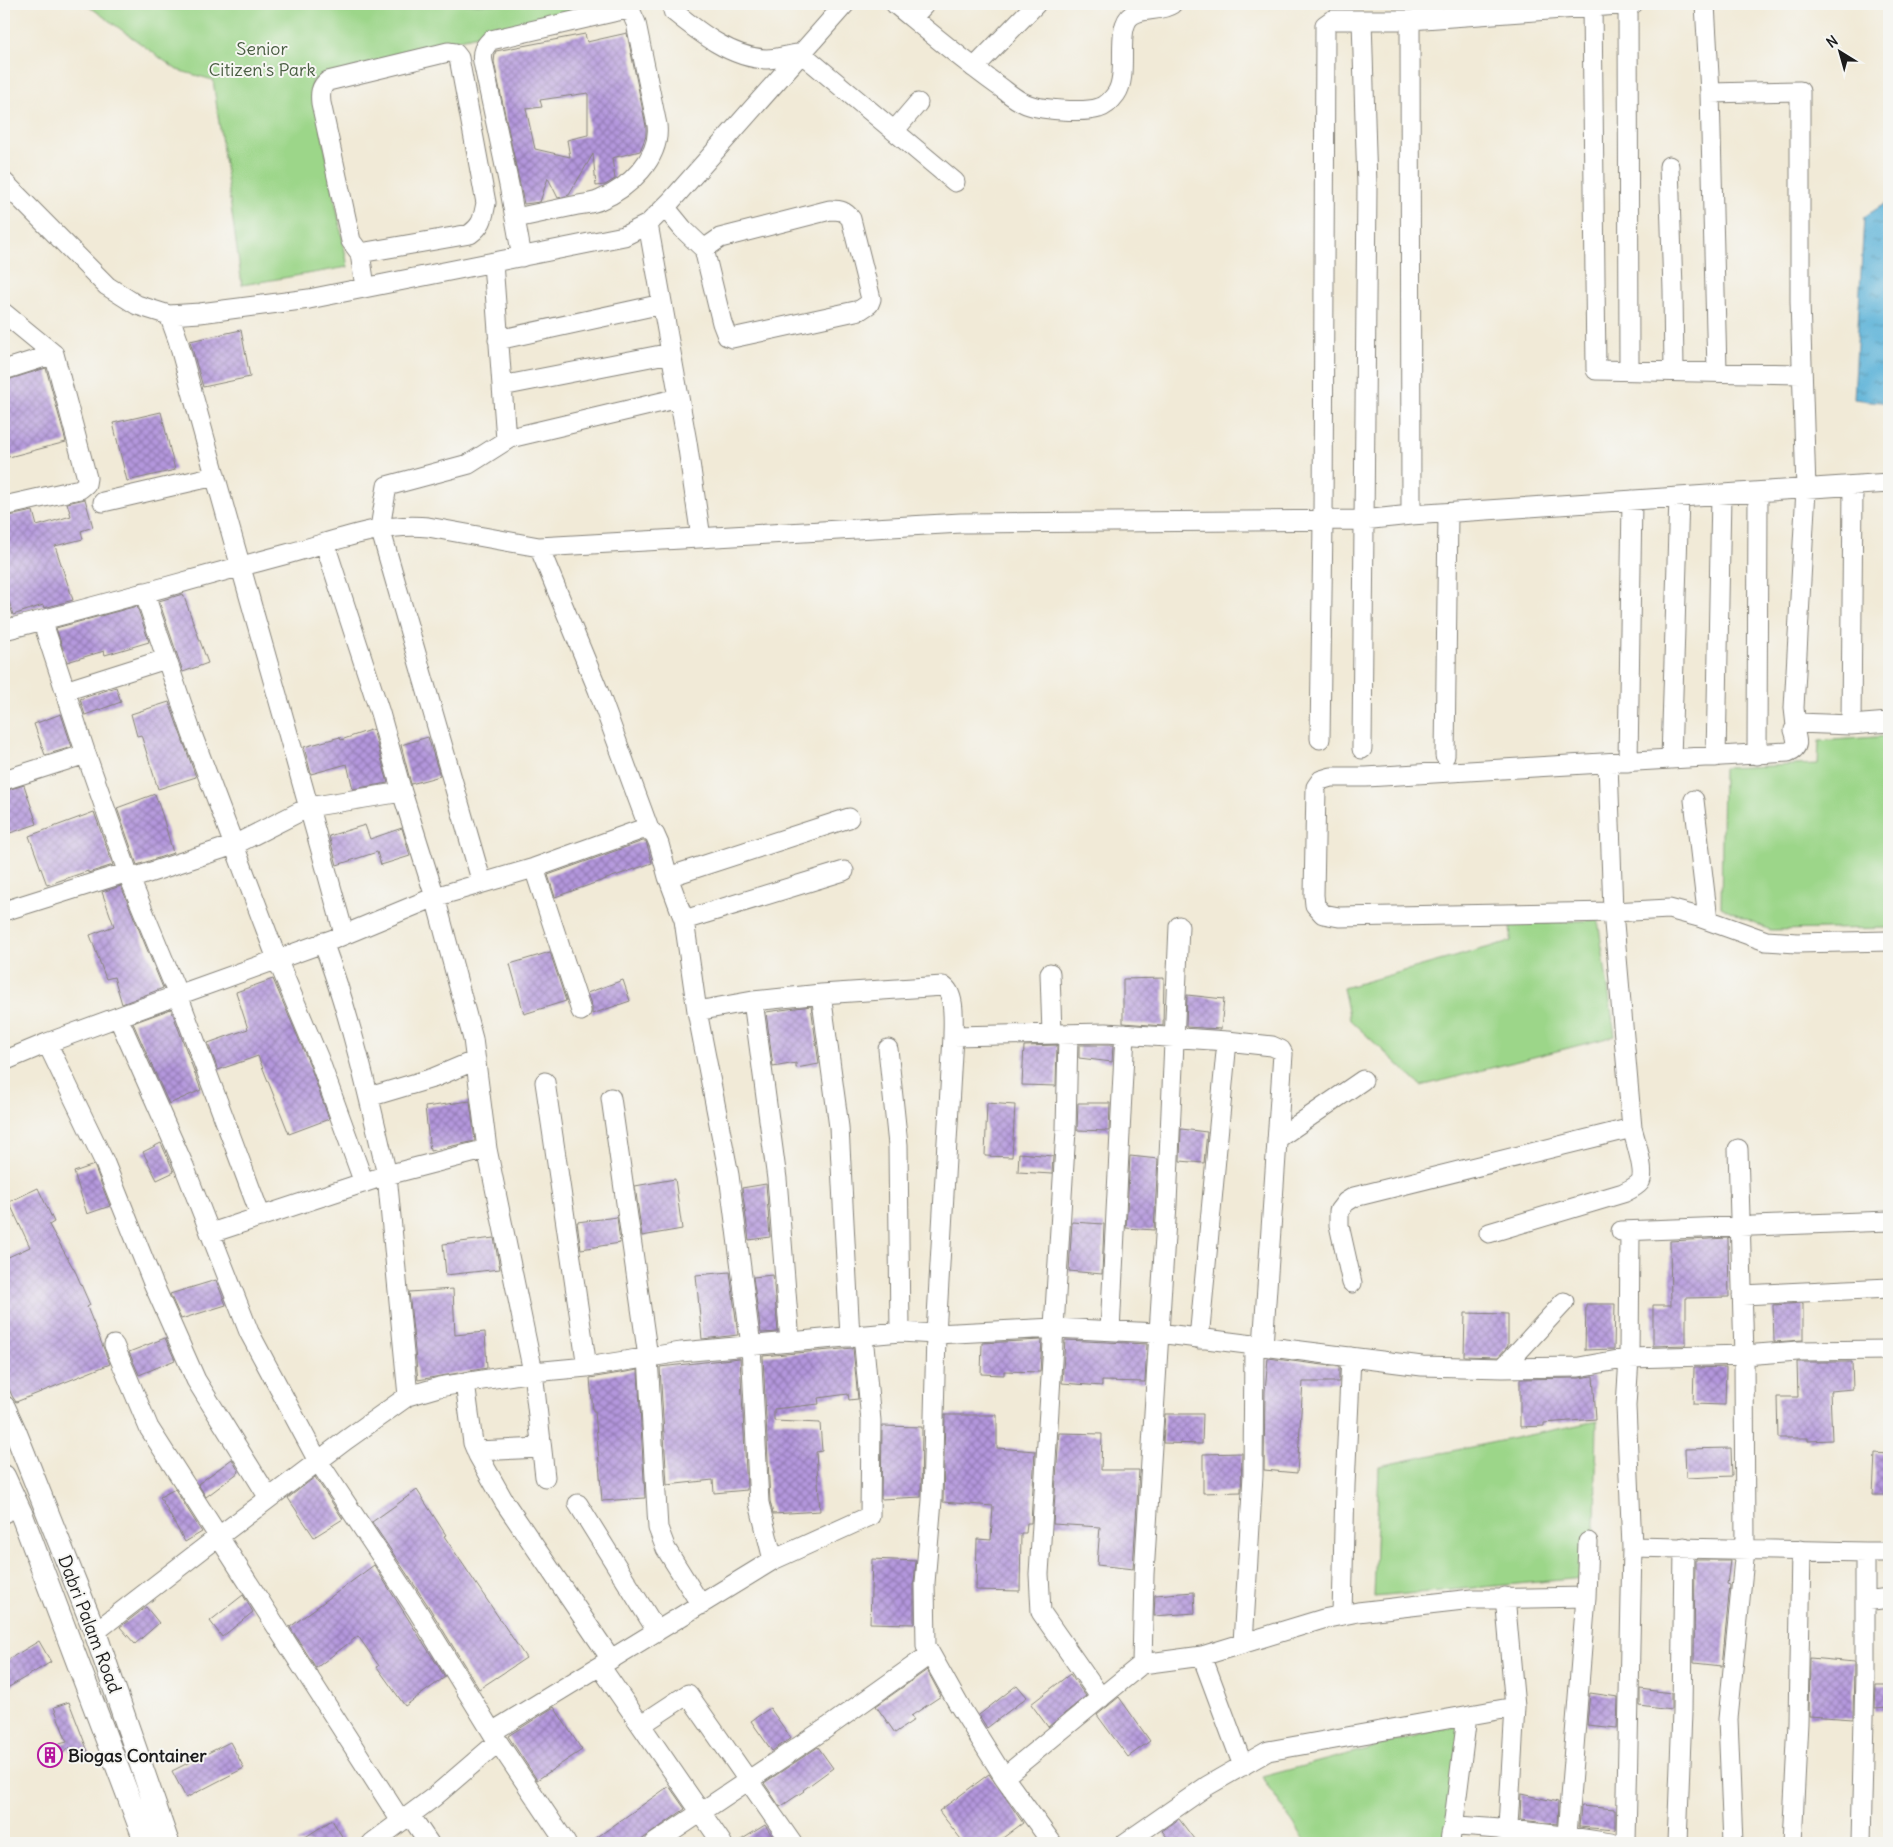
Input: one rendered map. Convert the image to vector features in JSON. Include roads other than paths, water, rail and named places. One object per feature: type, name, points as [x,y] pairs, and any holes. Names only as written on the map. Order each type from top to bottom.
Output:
[{"type":"main road","name":"Dabri Palam Road","points":[[4,1407],[95,1632],[168,1843]]},
{"type":"main road","name":"Dabri Palam Road","points":[[4,1476],[11,1510],[115,1761],[146,1843]]},
{"type":"main road","points":[[115,1761],[138,1754]]},
{"type":"street","points":[[4,182],[107,286],[137,305],[169,315],[200,313],[309,299],[624,236],[648,224],[665,207],[845,4]]},
{"type":"street","points":[[895,4],[974,68],[1024,103],[1038,107],[1080,112],[1098,108],[1109,103],[1117,92],[1122,79],[1125,10],[1141,11],[1164,5]]},
{"type":"street","points":[[912,18],[925,4]]},
{"type":"street","points":[[1628,4],[1629,369]]},
{"type":"street","points":[[1320,739],[1325,25],[1332,20],[1410,20],[1633,4]]},
{"type":"street","points":[[1705,4],[1710,93],[1717,371]]},
{"type":"street","points":[[974,68],[1034,5]]},
{"type":"street","points":[[1592,6],[1596,370],[1629,369],[1802,374]]},
{"type":"street","points":[[516,218],[598,201],[611,195],[631,180],[651,157],[656,146],[657,125],[636,23],[631,12],[624,10],[613,12],[491,40],[484,49],[482,55],[483,62],[516,218],[522,257]]},
{"type":"street","points":[[674,11],[693,27],[716,42],[750,57],[768,59],[801,53]]},
{"type":"street","points":[[1362,20],[1367,186],[1362,749]]},
{"type":"street","points":[[1410,20],[1411,515]]},
{"type":"street","points":[[360,254],[470,234],[478,228],[486,203],[459,58],[455,53],[448,52],[429,56],[328,81],[322,85],[321,103],[351,241],[360,254],[365,287]]},
{"type":"street","points":[[801,53],[955,182]]},
{"type":"street","points":[[1710,93],[1800,91],[1800,301],[1806,489],[1794,708],[1796,726],[1794,730],[1797,742],[1794,750],[1756,755],[1331,777],[1321,780],[1316,787],[1315,905],[1323,914],[1340,917],[1613,912],[1669,909],[1708,920],[1766,941],[1797,943],[1889,941]]},
{"type":"street","points":[[894,131],[918,103]]},
{"type":"street","points":[[1669,166],[1674,290],[1674,371]]},
{"type":"street","points":[[665,207],[704,249],[722,323],[727,336],[732,338],[860,310],[870,304],[871,299],[851,220],[846,212],[840,210],[830,210],[720,238],[704,249]]},
{"type":"street","points":[[648,224],[680,398],[701,538]]},
{"type":"street","points":[[493,263],[506,440]]},
{"type":"street","points":[[498,340],[662,304]]},
{"type":"street","points":[[4,313],[54,354],[87,478],[86,484],[80,489],[5,502]]},
{"type":"street","points":[[169,315],[178,340],[214,476],[344,934]]},
{"type":"street","points":[[502,386],[671,353]]},
{"type":"street","points":[[4,370],[54,354]]},
{"type":"street","points":[[482,883],[380,528],[387,486],[469,464],[510,438],[680,398]]},
{"type":"street","points":[[103,502],[214,476]]},
{"type":"street","points":[[4,630],[380,528],[428,527],[539,547],[961,523],[1323,522],[1889,483]]},
{"type":"street","points":[[1851,724],[1853,486]]},
{"type":"street","points":[[1756,755],[1758,492]]},
{"type":"street","points":[[1716,757],[1721,494]]},
{"type":"street","points":[[1672,759],[1679,498]]},
{"type":"street","points":[[1628,762],[1632,500]]},
{"type":"street","points":[[1445,756],[1448,513]]},
{"type":"street","points":[[325,544],[380,713],[402,792],[435,897],[473,1039],[487,1148],[533,1372],[545,1477]]},
{"type":"street","points":[[539,547],[598,690],[649,829],[655,835],[659,844],[668,877],[684,920],[697,1011],[729,1176],[751,1346],[759,1503],[772,1560]]},
{"type":"street","points":[[144,592],[192,734],[277,959],[319,1059],[364,1183]]},
{"type":"street","points":[[42,620],[86,754],[129,875],[178,995],[261,1217]]},
{"type":"street","points":[[65,691],[166,659]]},
{"type":"street","points":[[1796,726],[1802,722],[1851,724],[1889,722]]},
{"type":"street","points":[[4,780],[86,754]]},
{"type":"street","points":[[1489,1232],[1623,1193],[1640,1182],[1642,1174],[1632,1128],[1613,912],[1608,763]]},
{"type":"street","points":[[4,911],[234,845],[309,807],[402,792]]},
{"type":"street","points":[[1694,800],[1708,920]]},
{"type":"street","points":[[668,877],[849,818]]},
{"type":"street","points":[[4,1061],[47,1043],[323,942],[435,897],[534,868],[640,830],[649,829]]},
{"type":"street","points":[[534,868],[581,1011]]},
{"type":"street","points":[[684,920],[844,871]]},
{"type":"street","points":[[1142,1664],[1144,1574],[1167,1204],[1178,926]]},
{"type":"street","points":[[323,942],[339,987],[363,1069],[387,1176],[408,1396]]},
{"type":"street","points":[[1050,973],[1060,1034],[1066,1130],[1039,1574],[1041,1612],[1101,1698]]},
{"type":"street","points":[[697,1011],[753,1001],[821,994],[943,986],[948,989],[951,997],[953,1036],[936,1334],[932,1500],[925,1582],[924,1633],[929,1655],[959,1705],[1004,1777],[1052,1843]]},
{"type":"street","points":[[372,1843],[434,1797],[495,1737],[605,1663],[772,1560],[870,1516],[871,1421],[856,1336],[839,1127],[821,994]]},
{"type":"street","points":[[753,1001],[777,1179],[790,1342]]},
{"type":"street","points":[[118,1017],[184,1166],[249,1332],[318,1461],[417,1610],[495,1737],[566,1843]]},
{"type":"street","points":[[1110,1331],[1124,1034]]},
{"type":"street","points":[[953,1036],[1124,1034],[1272,1046],[1281,1050],[1283,1054],[1258,1345],[1253,1475],[1243,1643]]},
{"type":"street","points":[[1199,1339],[1227,1041]]},
{"type":"street","points":[[47,1043],[104,1161],[153,1283],[196,1380],[269,1498]]},
{"type":"street","points":[[888,1048],[898,1144],[900,1332]]},
{"type":"street","points":[[369,1097],[433,1078],[476,1060]]},
{"type":"street","points":[[1277,1139],[1363,1080]]},
{"type":"street","points":[[545,1082],[588,1367]]},
{"type":"street","points":[[611,1098],[648,1357],[658,1528],[666,1549],[701,1605]]},
{"type":"street","points":[[1352,1283],[1339,1225],[1339,1211],[1346,1202],[1354,1198],[1632,1128]]},
{"type":"street","points":[[211,1233],[364,1183],[487,1148]]},
{"type":"street","points":[[1732,1843],[1728,1720],[1745,1549],[1744,1355],[1738,1149]]},
{"type":"street","points":[[1626,1843],[1632,1547],[1626,1406],[1629,1358],[1625,1231],[1889,1220]]},
{"type":"street","points":[[1742,1295],[1889,1288]]},
{"type":"street","points":[[1503,1368],[1564,1302]]},
{"type":"street","points":[[95,1632],[318,1461],[408,1396],[431,1389],[533,1372],[588,1367],[648,1357],[900,1332],[936,1334],[1054,1328],[1158,1333],[1422,1366],[1579,1367],[1629,1358],[1744,1355],[1798,1351],[1889,1350]]},
{"type":"street","points":[[114,1345],[150,1428],[218,1537],[406,1818],[429,1843]]},
{"type":"street","points":[[1342,1615],[1345,1484],[1351,1357]]},
{"type":"street","points":[[465,1383],[476,1451],[640,1724],[722,1843]]},
{"type":"street","points":[[476,1451],[541,1448]]},
{"type":"street","points":[[578,1504],[658,1631]]},
{"type":"street","points":[[1567,1835],[1586,1597],[1588,1542]]},
{"type":"street","points":[[1632,1547],[1889,1552]]},
{"type":"street","points":[[1677,1843],[1682,1712],[1684,1547]]},
{"type":"street","points":[[1792,1843],[1798,1722],[1801,1550]]},
{"type":"street","points":[[1861,1843],[1865,1676],[1864,1552]]},
{"type":"street","points":[[1505,1597],[1515,1707],[1508,1836]]},
{"type":"street","points":[[1004,1777],[1142,1664],[1202,1656],[1323,1619],[1358,1612],[1472,1599],[1586,1597]]},
{"type":"street","points":[[1865,1601],[1889,1598]]},
{"type":"street","points":[[655,1843],[828,1727],[929,1655]]},
{"type":"street","points":[[1202,1656],[1243,1766]]},
{"type":"street","points":[[640,1724],[688,1694],[792,1843]]},
{"type":"street","points":[[1125,1843],[1207,1786],[1268,1751],[1515,1707]]},
{"type":"street","points":[[1452,1836],[1468,1716]]},
{"type":"street","points":[[1452,1836],[1458,1826],[1508,1836],[1567,1835],[1603,1843]]},
{"type":"water","points":[[1889,201],[1889,403],[1854,399],[1864,217]]},
{"type":"place","name":"Biogas Container","points":[[50,1755]]},
{"type":"park label","name":"Senior Citizen's Park","points":[[262,58]]}]
